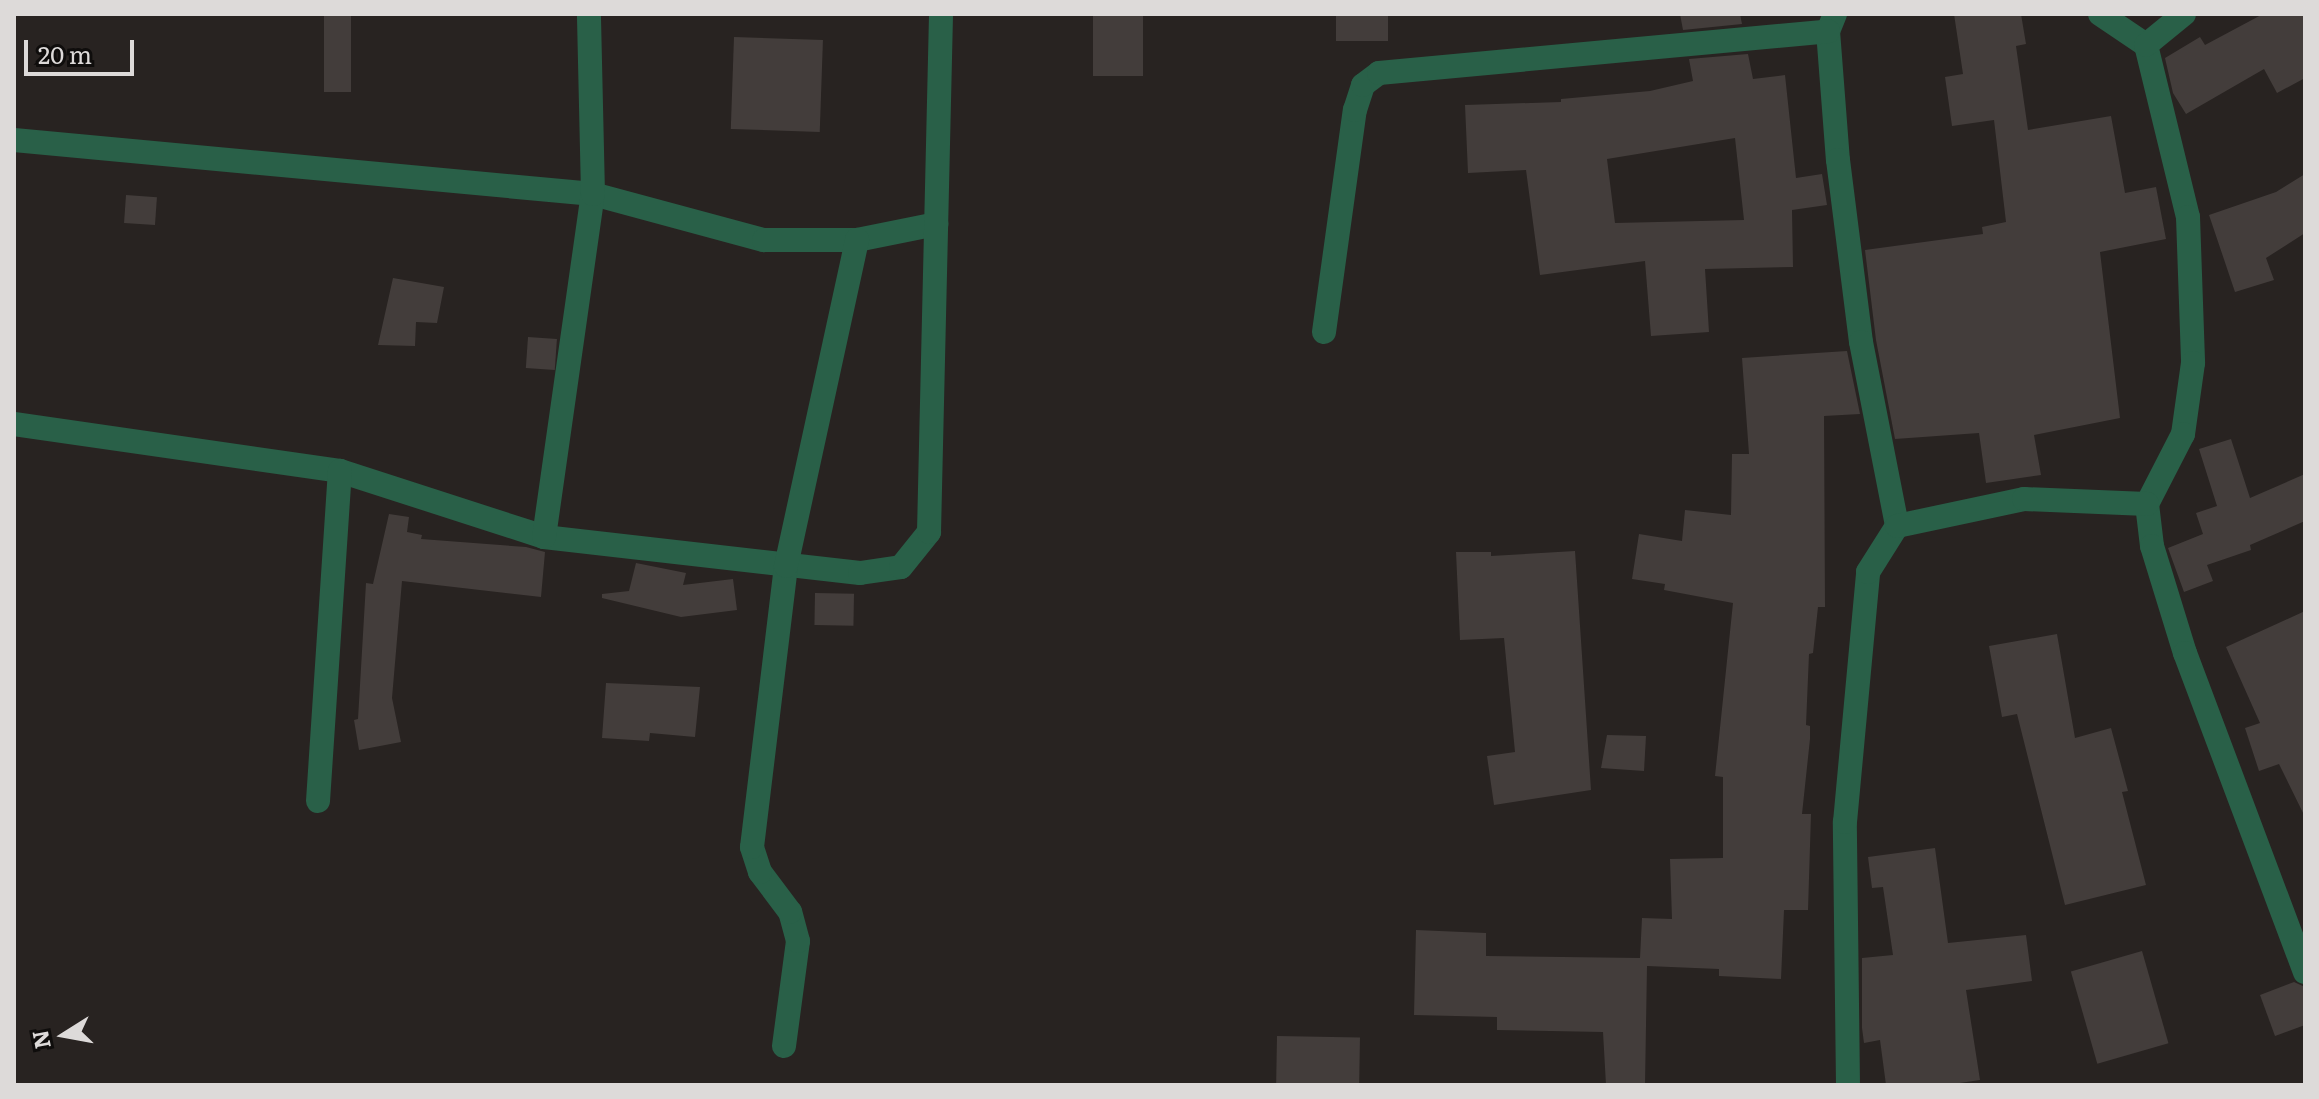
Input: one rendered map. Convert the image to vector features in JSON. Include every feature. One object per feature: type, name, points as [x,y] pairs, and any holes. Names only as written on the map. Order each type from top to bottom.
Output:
[{"type":"street","points":[[544,537],[593,194],[589,14]]},
{"type":"street","points":[[14,424],[340,471],[544,537],[860,573],[901,567],[929,532],[941,14]]},
{"type":"street","points":[[2100,14],[2146,45],[2188,217],[2193,363],[2183,434],[2147,504],[2152,546],[2185,653],[2305,972]]},
{"type":"street","points":[[2146,45],[2184,14]]},
{"type":"street","points":[[1324,332],[1355,110],[1363,85],[1379,73],[1832,22],[1838,160],[1861,342],[1897,526],[1868,572],[1845,822],[1848,1085]]},
{"type":"street","points":[[14,140],[593,194],[764,240],[857,240],[936,224]]},
{"type":"street","points":[[784,1046],[798,941],[790,912],[760,872],[752,847],[786,566],[857,240]]},
{"type":"street","points":[[318,801],[340,471]]},
{"type":"street","points":[[1897,526],[2024,499],[2147,504]]},
{"type":"building","points":[[324,14],[351,14],[351,92],[324,92]]},
{"type":"building","points":[[1093,14],[1143,14],[1143,76],[1093,76]]},
{"type":"building","points":[[1336,14],[1388,14],[1388,41],[1336,41]]},
{"type":"building","points":[[1680,14],[1740,14],[1742,24],[1683,30]]},
{"type":"building","points":[[1954,14],[2021,14],[2026,44],[2016,46],[2028,130],[2111,116],[2125,193],[2156,187],[2166,239],[2100,252],[2120,418],[2034,435],[2041,475],[1986,483],[1979,433],[1895,439],[1876,340],[1865,250],[1983,234],[1982,227],[2006,222],[1994,120],[1952,126],[1945,77],[1963,74]]},
{"type":"building","points":[[2263,14],[2305,14],[2305,78],[2277,93],[2264,69],[2186,114],[2173,93],[2165,58],[2200,37],[2205,45]]},
{"type":"building","points":[[734,37],[823,40],[820,132],[731,129]]},
{"type":"building","points":[[1748,54],[1753,79],[1785,75],[1796,178],[1822,174],[1827,205],[1792,210],[1793,267],[1705,269],[1709,332],[1651,336],[1645,261],[1540,275],[1526,170],[1468,173],[1465,105],[1561,102],[1561,99],[1650,91],[1693,81],[1689,59]],"holes":[[[1735,138],[1744,220],[1615,223],[1607,159]]]},
{"type":"building","points":[[2305,174],[2305,233],[2266,258],[2274,280],[2235,292],[2209,215],[2276,192]]},
{"type":"building","points":[[126,195],[157,197],[155,225],[124,223]]},
{"type":"building","points":[[393,278],[444,287],[437,323],[416,322],[415,346],[378,345]]},
{"type":"building","points":[[528,337],[557,339],[555,370],[526,368]]},
{"type":"building","points":[[1847,351],[1860,414],[1824,416],[1825,607],[1818,607],[1813,653],[1809,654],[1806,725],[1810,726],[1810,739],[1802,814],[1811,814],[1808,910],[1784,910],[1781,979],[1719,976],[1719,969],[1647,966],[1645,1085],[1606,1085],[1603,1032],[1497,1030],[1497,1017],[1414,1015],[1416,930],[1486,933],[1486,956],[1640,958],[1642,918],[1672,919],[1670,859],[1723,858],[1723,777],[1715,776],[1733,603],[1664,590],[1665,584],[1632,579],[1639,534],[1682,541],[1685,510],[1731,515],[1732,454],[1749,454],[1742,358]]},
{"type":"building","points":[[2231,439],[2250,498],[2305,474],[2305,521],[2250,545],[2251,550],[2207,565],[2213,581],[2184,592],[2168,548],[2203,534],[2196,513],[2217,506],[2199,449]]},
{"type":"building","points":[[389,514],[409,517],[407,532],[422,535],[421,539],[526,547],[545,552],[541,597],[402,581],[392,698],[401,742],[359,750],[354,720],[358,719],[366,583],[373,584]]},
{"type":"building","points":[[1575,551],[1591,790],[1494,805],[1487,756],[1515,752],[1504,638],[1460,640],[1456,552],[1491,552],[1491,556]]},
{"type":"building","points":[[636,563],[686,573],[683,585],[733,579],[737,610],[681,617],[602,598],[602,594],[629,591]]},
{"type":"building","points":[[815,593],[854,594],[853,626],[814,625]]},
{"type":"building","points":[[2305,611],[2305,817],[2279,764],[2259,771],[2245,728],[2260,723],[2226,647]]},
{"type":"building","points":[[2057,634],[2075,738],[2111,728],[2128,791],[2122,792],[2146,885],[2065,905],[2017,714],[2002,717],[1989,646]]},
{"type":"building","points":[[606,683],[700,687],[695,737],[650,733],[649,741],[602,738]]},
{"type":"building","points":[[1607,735],[1646,736],[1644,771],[1601,768]]},
{"type":"building","points":[[1935,848],[1948,943],[2026,935],[2032,981],[1966,990],[1980,1080],[1946,1085],[1886,1085],[1880,1040],[1864,1043],[1862,1028],[1862,958],[1893,955],[1883,887],[1872,888],[1868,857]]},
{"type":"building","points":[[2142,951],[2168,1043],[2097,1064],[2071,971]]},
{"type":"building","points":[[2294,982],[2305,987],[2305,1025],[2275,1036],[2260,995]]},
{"type":"building","points":[[1277,1036],[1360,1037],[1359,1085],[1276,1085]]}]
